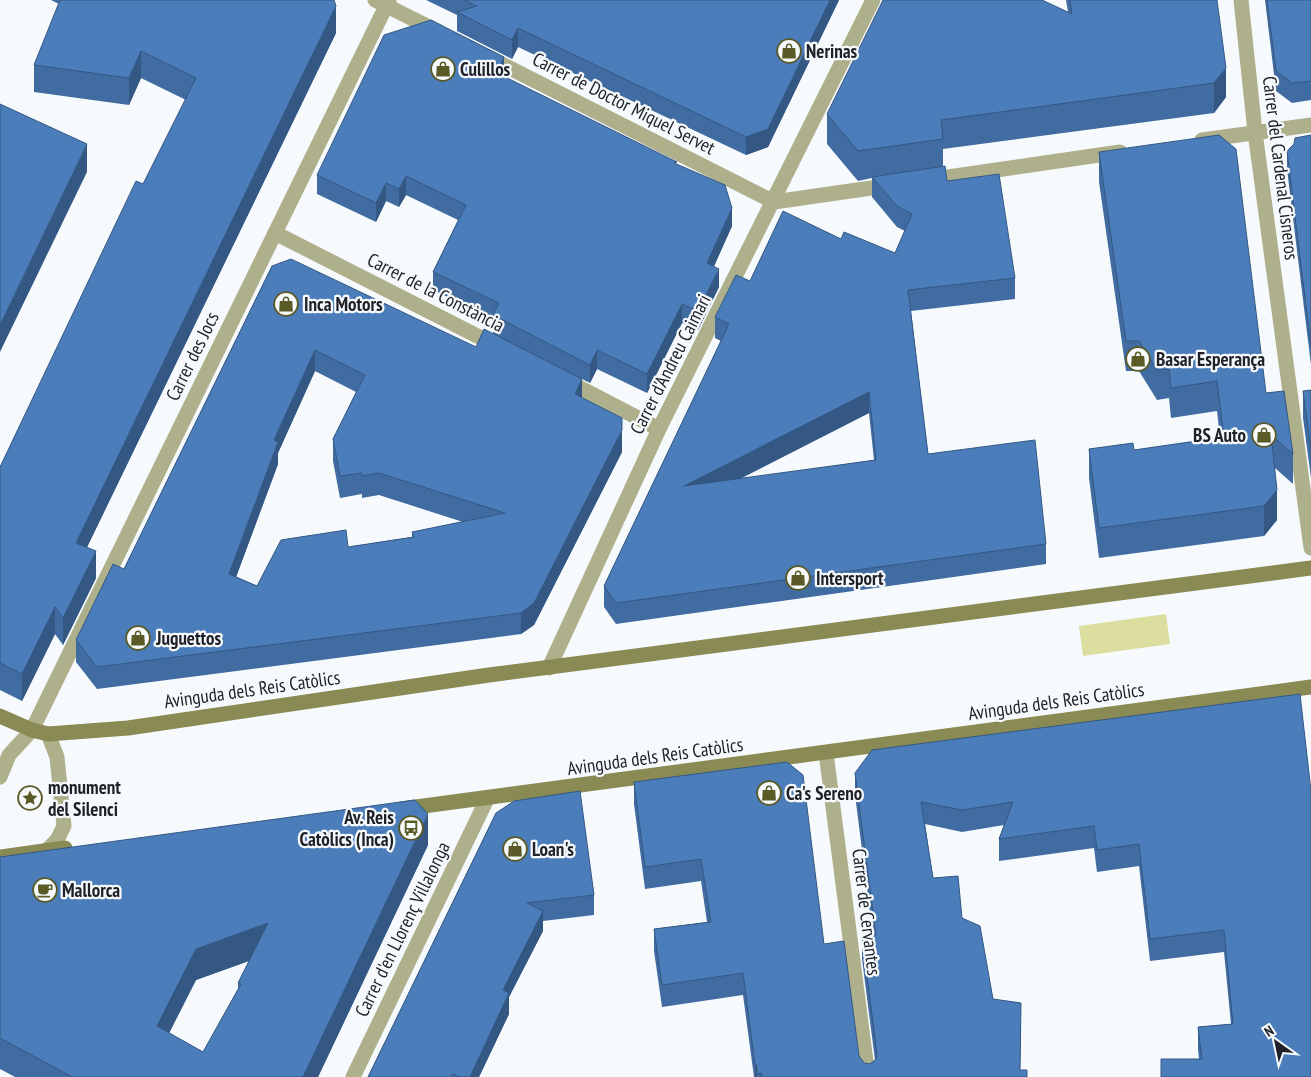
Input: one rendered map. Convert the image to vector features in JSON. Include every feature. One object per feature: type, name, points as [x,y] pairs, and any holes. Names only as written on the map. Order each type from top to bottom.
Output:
[{"type":"main road","name":"Avinguda dels Reis Catòlics","points":[[0,716],[32,730],[48,734],[128,728],[549,668],[1311,568]]},
{"type":"main road","name":"Avinguda dels Reis Catòlics","points":[[388,810],[1311,687]]},
{"type":"main road","points":[[1,855],[84,846]]},
{"type":"street","name":"Carrer d'Andreu Caimari","points":[[549,668],[659,429],[774,202],[873,0]]},
{"type":"street","name":"Carrer del Cardenal Cisneros","points":[[1241,0],[1255,132],[1311,548]]},
{"type":"street","points":[[383,2],[456,40]]},
{"type":"street","name":"Carrer des Jocs","points":[[0,777],[8,755],[32,730],[275,233],[383,2]]},
{"type":"street","name":"Carrer de Doctor Miquel Servet","points":[[473,49],[774,202]]},
{"type":"street","points":[[1187,142],[1311,125]]},
{"type":"street","points":[[774,202],[1139,149]]},
{"type":"street","name":"Carrer de la Constància","points":[[275,233],[510,353]]},
{"type":"street","points":[[554,375],[659,429]]},
{"type":"street","points":[[46,850],[57,840],[64,826],[58,757],[48,734]]},
{"type":"street","name":"Carrer de Cervantes","points":[[826,752],[868,1077]]},
{"type":"street","name":"Carrer d'en Llorenç Villalonga","points":[[353,1077],[487,798]]},
{"type":"green space","points":[[1166,614],[1170,644],[1083,656],[1079,626]]},
{"type":"building","points":[[60,0],[334,0],[336,6],[76,543],[96,551],[63,618],[55,607],[22,674],[0,663],[0,467],[136,181],[143,184],[196,78],[141,51],[129,78],[34,65]]},
{"type":"building","points":[[464,0],[830,0],[768,129],[746,137],[518,28],[512,40],[457,12],[477,6]]},
{"type":"building","points":[[883,0],[1042,0],[1072,14],[1070,0],[1217,0],[1226,68],[1214,83],[941,120],[943,139],[858,151],[827,114]]},
{"type":"building","points":[[1267,0],[1311,0],[1311,81],[1292,83],[1276,71]]},
{"type":"building","points":[[431,20],[504,57],[497,73],[677,162],[674,163],[725,185],[732,208],[707,263],[719,269],[698,311],[682,304],[647,374],[597,350],[590,365],[493,315],[499,303],[433,272],[466,205],[406,176],[399,189],[386,183],[376,203],[317,175],[384,35]]},
{"type":"building","points":[[0,104],[87,144],[0,325]]},
{"type":"building","points":[[1219,135],[1236,149],[1266,393],[1284,391],[1293,454],[1271,435],[1277,490],[1264,506],[1099,528],[1089,449],[1133,443],[1134,450],[1224,437],[1217,381],[1171,388],[1169,369],[1157,370],[1139,341],[1126,341],[1099,152]]},
{"type":"building","points":[[1311,135],[1311,346],[1287,151],[1294,144],[1295,138]]},
{"type":"building","points":[[945,166],[947,181],[999,174],[1015,278],[908,290],[928,454],[1035,440],[1046,544],[616,603],[604,586],[729,324],[715,317],[736,275],[750,281],[783,211],[841,239],[844,232],[895,253],[912,214],[897,206],[872,177]],"holes":[[[869,392],[876,460],[684,486]]]},
{"type":"building","points":[[291,259],[476,347],[484,329],[582,379],[575,394],[622,418],[622,430],[534,603],[521,613],[97,667],[76,640],[113,564],[124,569],[272,266]],"holes":[[[315,350],[365,375],[333,439],[340,476],[362,473],[362,476],[379,473],[505,513],[412,532],[414,537],[348,547],[346,530],[281,540],[257,586],[229,574],[278,442],[274,440]]]},
{"type":"building","points":[[1311,390],[1311,450],[1303,391]]},
{"type":"building","points":[[1300,694],[1311,791],[1311,1077],[1161,1077],[1161,1059],[1202,1059],[1198,1027],[1233,1024],[1224,930],[1150,939],[1139,844],[1097,850],[1094,826],[999,839],[1013,802],[962,810],[921,802],[933,878],[958,876],[962,918],[980,926],[993,999],[1021,1003],[1020,1070],[1027,1070],[1027,1077],[762,1077],[761,1073],[757,1074],[757,1065],[755,1065],[743,973],[662,985],[654,929],[711,922],[701,859],[645,867],[634,782],[787,762],[803,775],[824,944],[844,941],[859,1056],[864,1063],[870,1064],[876,1059],[877,1054],[862,937],[876,935],[855,773],[872,750]]},
{"type":"building","points":[[580,791],[594,895],[527,903],[543,911],[503,990],[509,993],[470,1077],[460,1077],[453,1074],[451,1077],[368,1077],[496,813],[514,801]]},
{"type":"building","points":[[415,800],[428,814],[303,1077],[72,1077],[0,1038],[0,857]],"holes":[[[268,923],[238,983],[241,984],[203,1052],[157,1026],[196,949]]]},
{"type":"place","name":"Nerinas","points":[[789,51]]},
{"type":"place","name":"Culillos","points":[[443,69]]},
{"type":"place","name":"Inca Motors","points":[[286,304]]},
{"type":"place","name":"Basar Esperança","points":[[1138,359]]},
{"type":"place","name":"BS Auto","points":[[1264,435]]},
{"type":"place","name":"Intersport","points":[[798,578]]},
{"type":"place","name":"Juguettos","points":[[138,638]]},
{"type":"place","name":"Ca's Sereno","points":[[769,793]]},
{"type":"place","name":"monument del Silenci","points":[[30,798]]},
{"type":"place","name":"Av. Reis Catòlics (Inca)","points":[[411,828]]},
{"type":"place","name":"Loan's","points":[[515,849]]},
{"type":"place","name":"Mallorca","points":[[45,890]]}]
